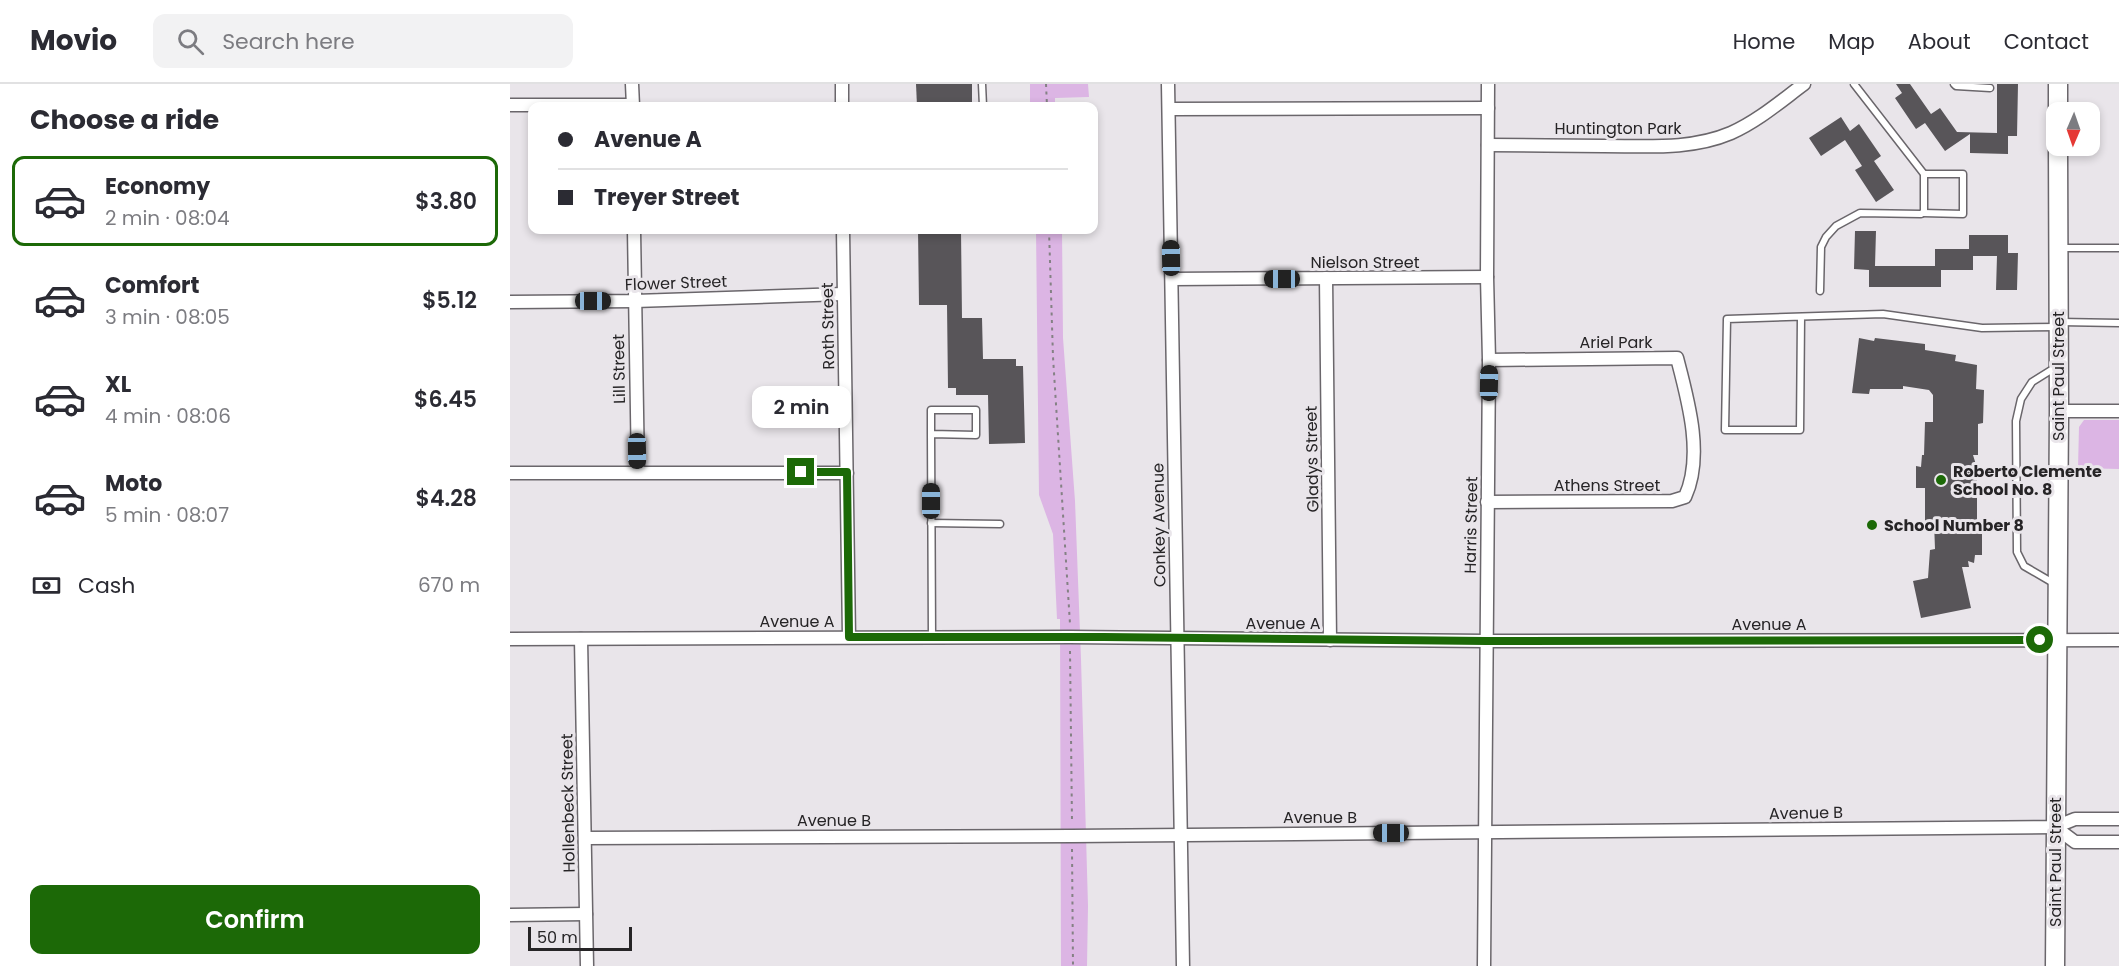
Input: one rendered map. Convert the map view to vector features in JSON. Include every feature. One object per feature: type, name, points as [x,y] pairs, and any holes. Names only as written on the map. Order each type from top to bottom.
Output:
[{"type":"main road","points":[[2058,84],[2058,102]]},
{"type":"main road","name":"Saint Paul Street","points":[[2055,966],[2059,411],[2058,156]]},
{"type":"street","points":[[632,84],[633,102]]},
{"type":"street","points":[[842,84],[842,102]]},
{"type":"street","name":"Conkey Avenue","points":[[1168,84],[1183,966]]},
{"type":"street","name":"Harris Street","points":[[1484,966],[1489,360],[1488,84]]},
{"type":"street","name":"Huntington Park","points":[[1488,145],[1657,147],[1712,140],[1733,132],[1757,118],[1804,84]]},
{"type":"street","points":[[510,105],[528,105]]},
{"type":"street","points":[[1169,110],[1488,108]]},
{"type":"street","name":"Lill Street","points":[[634,234],[638,472]]},
{"type":"street","name":"Roth Street","points":[[843,234],[849,637]]},
{"type":"street","name":"Nielson Street","points":[[1172,279],[1487,277]]},
{"type":"street","name":"Gladys Street","points":[[1326,279],[1330,640]]},
{"type":"street","name":"Flower Street","points":[[510,302],[635,301],[843,294]]},
{"type":"street","name":"Ariel Park","points":[[1489,360],[1677,358],[1693,421]]},
{"type":"street","points":[[2059,411],[2119,411]]},
{"type":"street","name":"Athens Street","points":[[1487,502],[1681,499],[1685,497],[1692,481],[1693,421]]},
{"type":"street","points":[[510,473],[847,472]]},
{"type":"street","name":"Avenue A","points":[[510,639],[1070,637],[1486,641],[2119,640]]},
{"type":"street","name":"Hollenbeck Street","points":[[581,639],[587,966]]},
{"type":"street","name":"Avenue B","points":[[585,838],[2055,827],[2075,819],[2119,819]]},
{"type":"street","points":[[2055,827],[2075,842],[2119,842]]},
{"type":"street","points":[[510,915],[586,914]]},
{"type":"lane","points":[[982,84],[983,102]]},
{"type":"lane","points":[[1854,84],[1924,174],[1923,213]]},
{"type":"lane","points":[[1954,84],[1990,88]]},
{"type":"lane","points":[[1820,291],[1821,247],[1826,237],[1836,226],[1860,213],[1963,214],[1963,174],[1924,174]]},
{"type":"lane","points":[[2058,249],[2119,248]]},
{"type":"lane","points":[[1801,317],[1800,430],[1725,430],[1727,319],[1883,314],[1982,328],[2119,323]]},
{"type":"lane","points":[[2056,585],[2024,566],[2017,552],[2016,421],[2021,399],[2032,382],[2059,365]]},
{"type":"lane","points":[[931,435],[976,435],[976,410],[932,410],[931,435],[932,637]]},
{"type":"lane","points":[[931,523],[1000,524]]},
{"type":"path","points":[[1046,84],[1047,102]]},
{"type":"path","points":[[1049,234],[1053,357],[1068,574],[1070,637],[1072,966]]},
{"type":"shaded area","points":[[1030,84],[1088,84],[1089,97],[1055,98],[1055,102],[1030,102]]},
{"type":"shaded area","points":[[1036,234],[1062,234],[1063,338],[1075,501],[1081,659],[1088,906],[1087,966],[1061,966],[1060,619],[1057,619],[1053,534],[1039,495]]},
{"type":"shaded area","points":[[2084,420],[2119,420],[2119,469],[2078,468],[2079,427]]},
{"type":"building","points":[[916,84],[972,84],[972,102],[917,102]]},
{"type":"building","points":[[1896,84],[1910,84],[1931,114],[1940,108],[1957,132],[1997,133],[1997,84],[2018,84],[2017,136],[2008,136],[2008,154],[1970,153],[1970,134],[1945,151],[1925,123],[1916,129],[1895,98],[1902,93]]},
{"type":"building","points":[[1841,117],[1850,131],[1859,124],[1881,156],[1874,161],[1894,190],[1876,202],[1855,170],[1862,166],[1845,140],[1821,156],[1809,138]]},
{"type":"building","points":[[1855,231],[1876,231],[1875,266],[1935,266],[1935,249],[1969,249],[1969,235],[2008,235],[2008,253],[2018,253],[2017,290],[1996,290],[1997,256],[1973,256],[1973,270],[1941,270],[1941,287],[1869,287],[1869,270],[1854,269]]},
{"type":"building","points":[[918,234],[961,234],[962,318],[982,318],[983,359],[1016,359],[1016,366],[1023,366],[1025,443],[989,444],[988,395],[956,395],[956,388],[948,388],[947,305],[919,305]]},
{"type":"building","name":"Roberto Clemente School No. 8","points":[[1859,338],[1925,344],[1925,350],[1956,355],[1955,361],[1977,365],[1976,389],[1984,390],[1983,423],[1978,424],[1978,455],[1973,455],[1977,468],[1977,520],[1982,521],[1982,555],[1975,555],[1974,563],[1968,561],[1969,567],[1962,567],[1971,608],[1921,618],[1913,581],[1928,578],[1930,550],[1935,549],[1934,522],[1925,521],[1925,488],[1916,488],[1916,466],[1921,467],[1922,455],[1924,455],[1925,422],[1933,422],[1933,395],[1929,390],[1903,386],[1903,389],[1870,389],[1869,394],[1852,393]]},
{"type":"place","name":"Roberto Clemente School No. 8","points":[[1941,480]]},
{"type":"place","name":"School Number 8","points":[[1872,525]]},
{"type":"route","points":[[801,472],[847,472],[849,637],[1486,641],[2040,640]]}]
